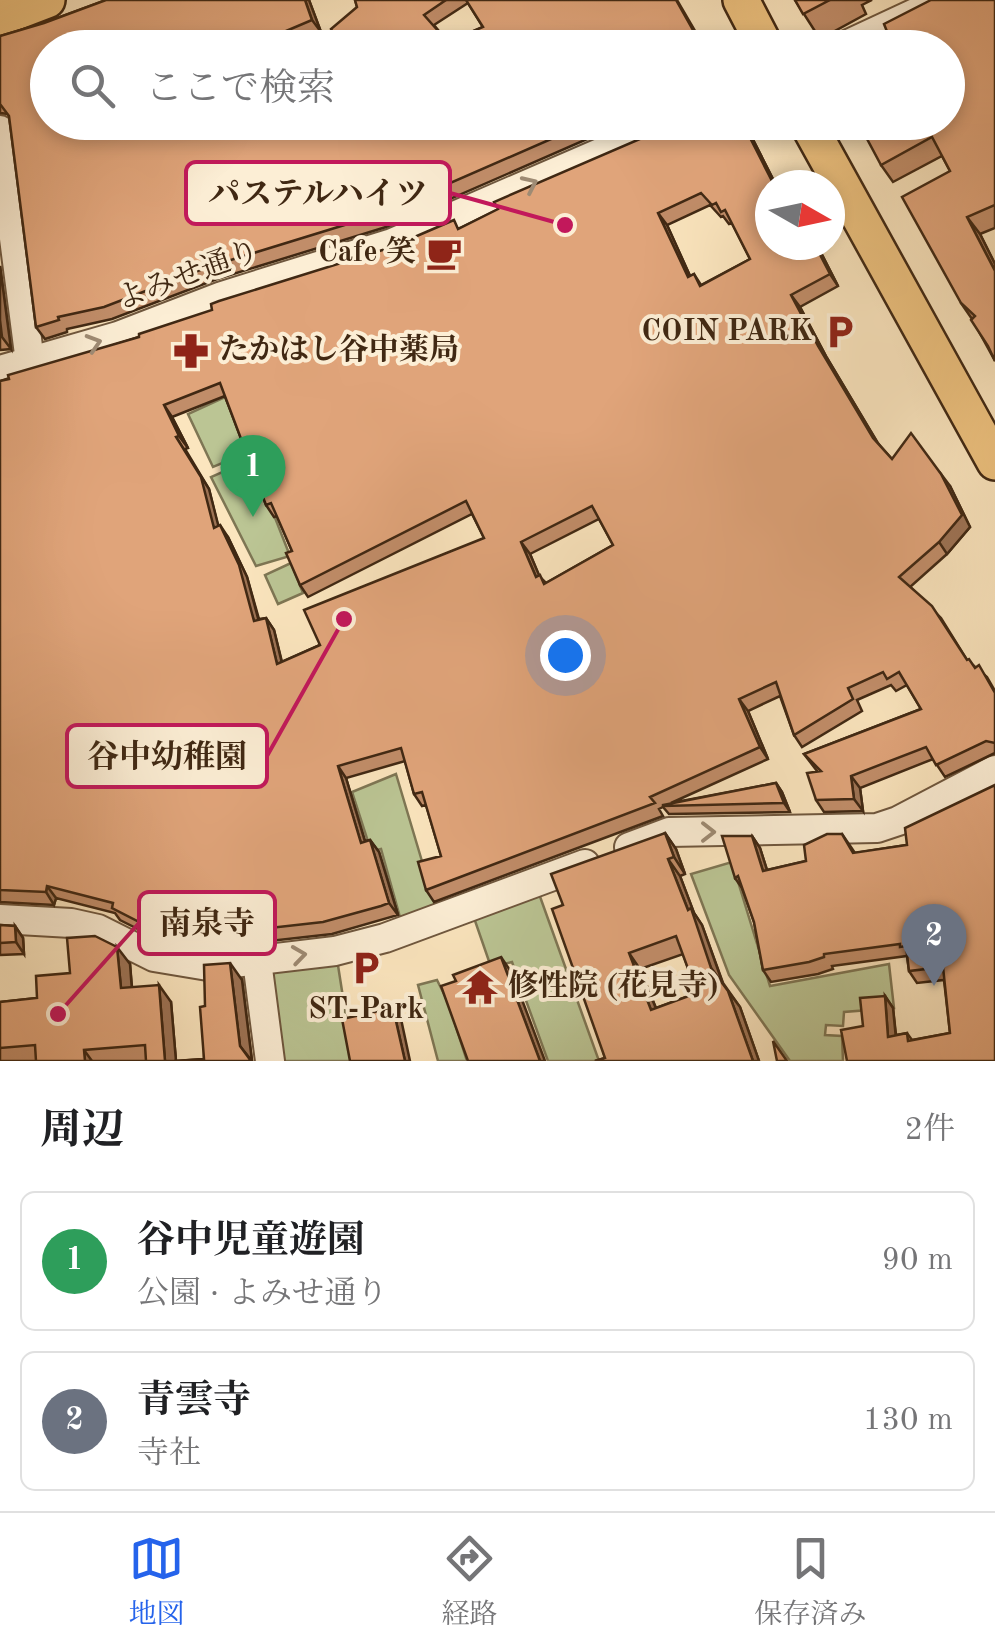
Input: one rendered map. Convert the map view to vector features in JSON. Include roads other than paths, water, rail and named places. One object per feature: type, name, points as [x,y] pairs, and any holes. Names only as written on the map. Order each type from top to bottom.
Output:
[{"type":"main road","points":[[0,18],[47,0]]},
{"type":"main road","points":[[740,0],[756,30]]},
{"type":"main road","points":[[817,140],[995,462]]},
{"type":"street","points":[[878,30],[942,0]]},
{"type":"street","points":[[0,130],[30,362]]},
{"type":"street","name":"よみせ通り","points":[[0,370],[118,336],[222,296],[392,243],[630,140]]},
{"type":"street","points":[[0,918],[44,919],[84,926],[154,956],[208,966],[335,951],[395,935],[669,832],[877,828],[995,770]]},
{"type":"street","points":[[257,961],[270,1061]]},
{"type":"place","name":"パステルハイツ","points":[[565,225]]},
{"type":"place","name":"Cafe 笑","points":[[444,253]]},
{"type":"place","name":"COIN PARK","points":[[840,332]]},
{"type":"place","name":"たかはし谷中薬局","points":[[191,351]]},
{"type":"place","name":"谷中児童遊園","points":[[253,517]]},
{"type":"place","name":"谷中幼稚園","points":[[344,619]]},
{"type":"place","name":"ST-Park","points":[[366,968]]},
{"type":"place","name":"青雲寺","points":[[934,986]]},
{"type":"place","name":"修性院 (花見寺)","points":[[480,987]]},
{"type":"place","name":"南泉寺","points":[[58,1014]]}]
